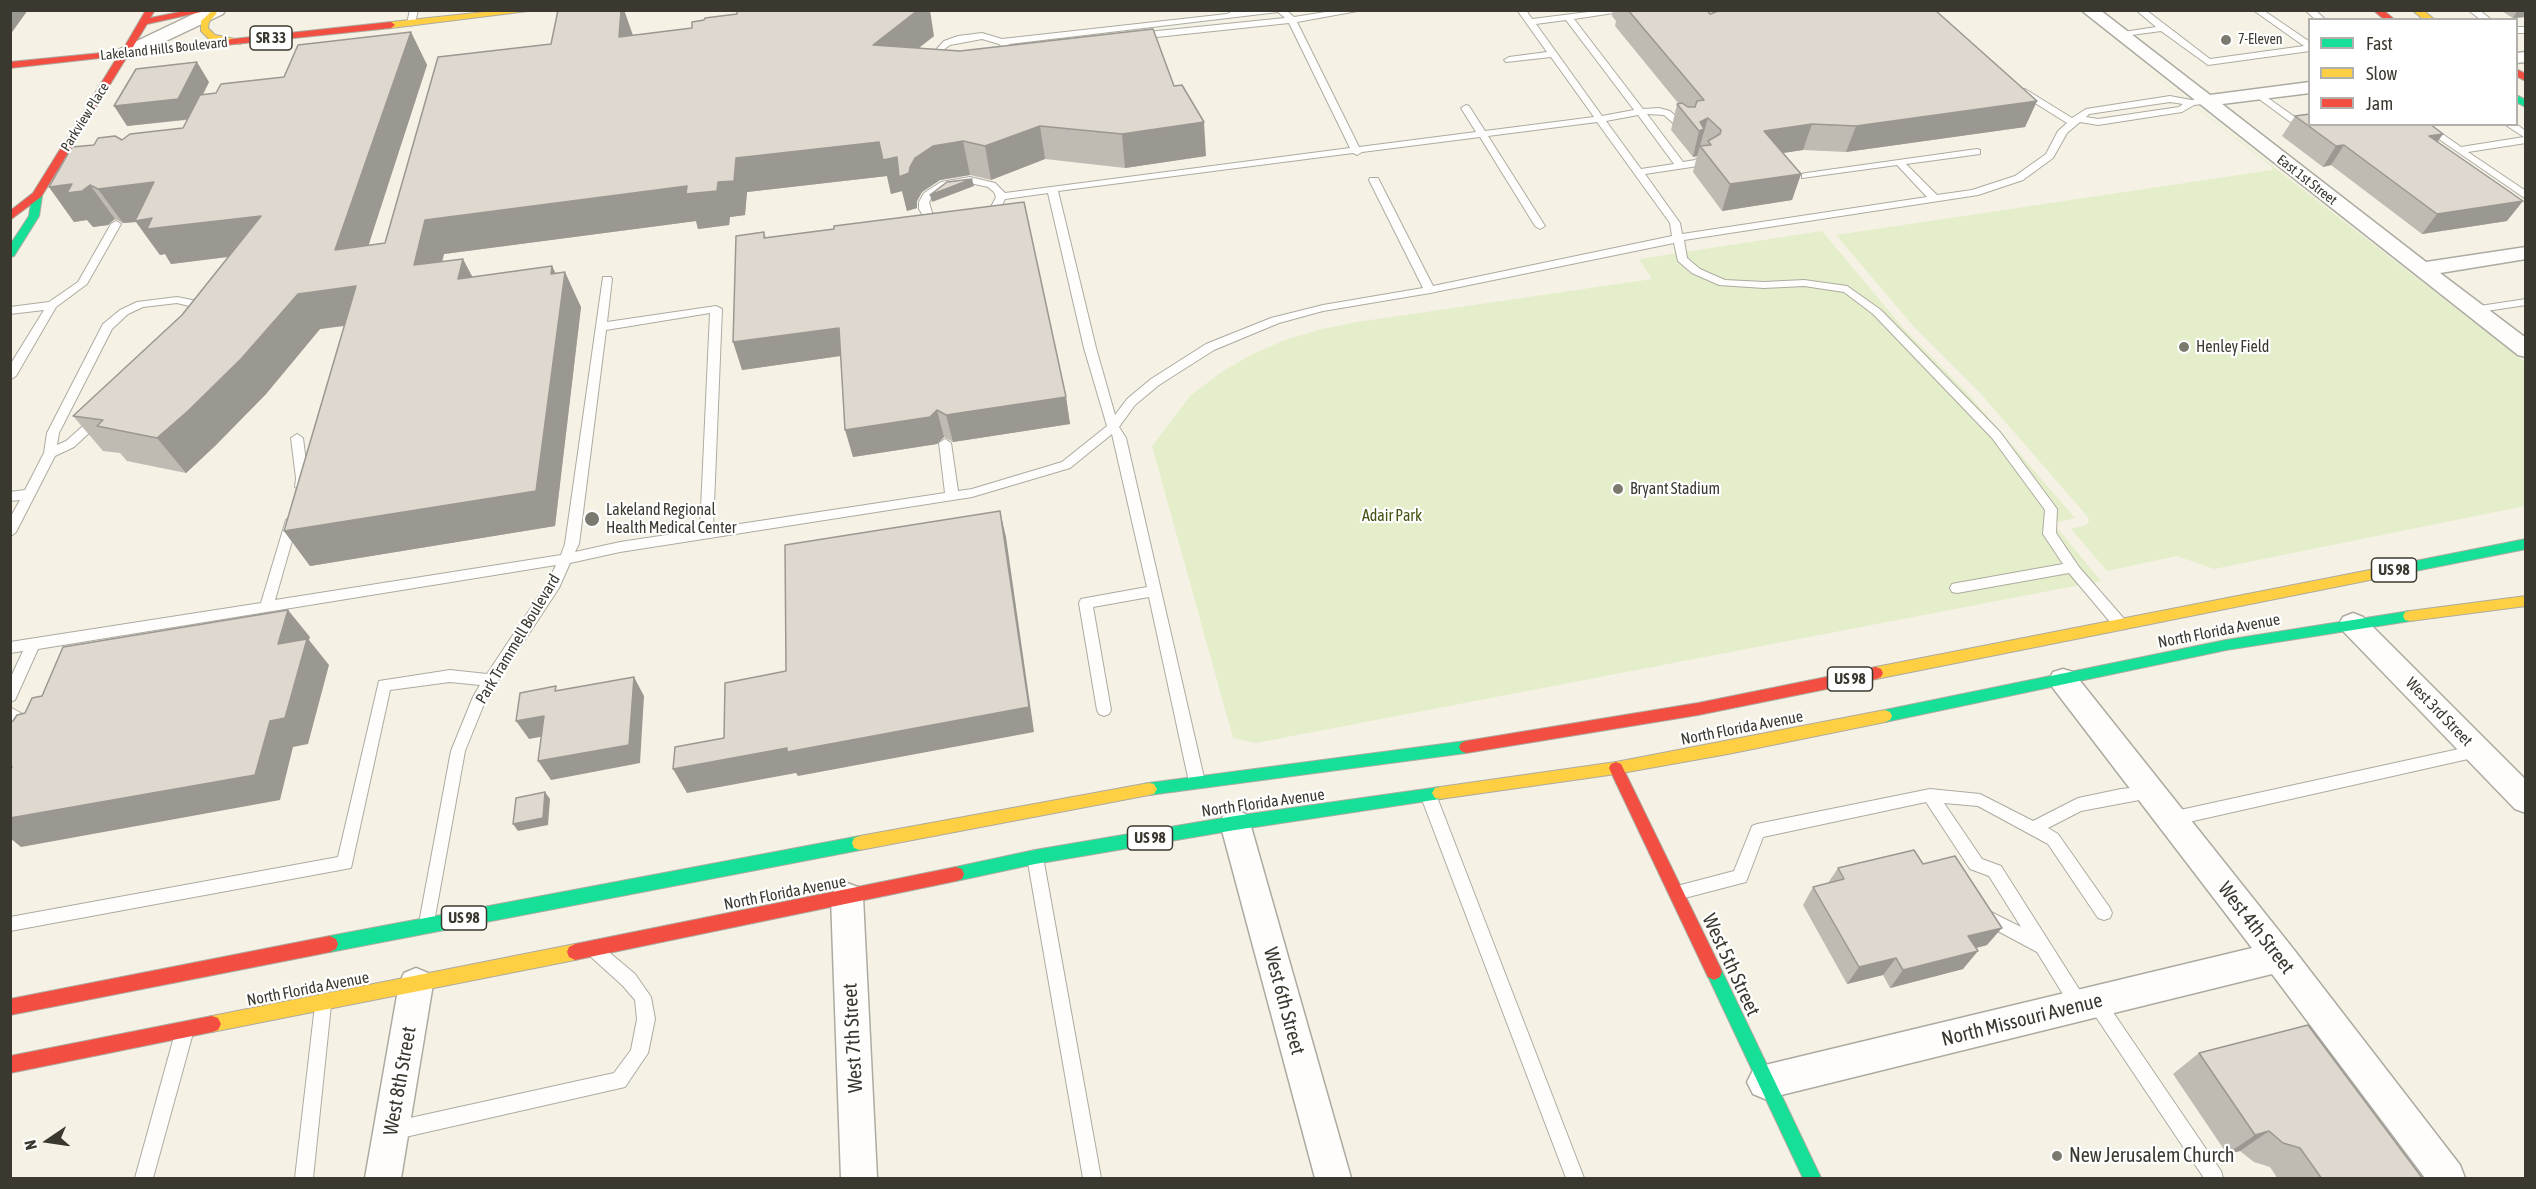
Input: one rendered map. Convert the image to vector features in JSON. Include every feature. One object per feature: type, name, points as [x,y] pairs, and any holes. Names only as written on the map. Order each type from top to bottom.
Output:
[{"type":"main road","name":"Lakeland Hills Boulevard","points":[[10,65],[237,42],[413,17],[532,10]]},
{"type":"main road","points":[[147,16],[212,11]]},
{"type":"main road","points":[[212,11],[204,29],[212,37],[237,42]]},
{"type":"main road","name":"Parkview Place","points":[[10,217],[37,195],[63,159],[147,16]]},
{"type":"main road","points":[[10,254],[34,216],[37,195]]},
{"type":"main road","name":"North Florida Avenue","points":[[10,1007],[426,925],[1049,807],[1197,782],[1474,746],[1698,709],[2526,544]]},
{"type":"main road","name":"North Florida Avenue","points":[[10,1065],[847,897],[1035,857],[1235,823],[1429,797],[1616,768],[2063,680],[2357,616],[2526,601]]},
{"type":"main road","points":[[1662,731],[1698,709]]},
{"type":"main road","points":[[1616,768],[1638,749]]},
{"type":"main road","name":"West 5th Street","points":[[1616,768],[1812,1179]]},
{"type":"street","name":"East 1st Street","points":[[2089,10],[2198,102],[2526,350]]},
{"type":"street","points":[[124,54],[212,11]]},
{"type":"street","points":[[2198,102],[2308,87]]},
{"type":"street","points":[[2421,269],[2526,253]]},
{"type":"street","name":"West 3rd Street","points":[[2357,616],[2477,751],[2526,800]]},
{"type":"street","name":"West 4th Street","points":[[2063,680],[2279,957],[2446,1179]]},
{"type":"street","name":"West 6th Street","points":[[1235,823],[1333,1179]]},
{"type":"street","name":"West 7th Street","points":[[847,897],[859,1179]]},
{"type":"street","name":"North Missouri Avenue","points":[[1765,1082],[2279,957]]},
{"type":"street","name":"West 8th Street","points":[[383,1179],[416,984]]},
{"type":"lane","points":[[1228,16],[1245,10]]},
{"type":"lane","points":[[1002,42],[1007,47],[1006,58],[991,68],[969,72],[948,69],[936,60],[936,54],[940,48],[958,39],[982,36],[1002,42],[1278,10],[1292,20],[1357,152]]},
{"type":"lane","points":[[1292,20],[1296,10]]},
{"type":"lane","points":[[1089,42],[1292,20],[1359,10]]},
{"type":"lane","points":[[1521,10],[1675,222],[1682,259],[1696,272],[1723,283],[1764,285],[1804,283],[1847,289],[1876,312],[1996,435],[2051,509],[2049,534],[2121,625]]},
{"type":"lane","points":[[1530,22],[1629,10]]},
{"type":"lane","points":[[2140,10],[2208,62],[2308,47]]},
{"type":"lane","points":[[2257,10],[2308,46]]},
{"type":"lane","points":[[2472,10],[2485,18]]},
{"type":"lane","points":[[1569,18],[1680,165]]},
{"type":"lane","points":[[2275,23],[2286,21]]},
{"type":"lane","points":[[2120,35],[2163,28]]},
{"type":"lane","points":[[1008,53],[1020,51]]},
{"type":"lane","points":[[1509,60],[1553,54]]},
{"type":"lane","points":[[2022,91],[2076,121],[2098,122],[2182,109],[2198,102]]},
{"type":"lane","points":[[2258,94],[2300,125],[2308,124]]},
{"type":"lane","points":[[1466,108],[1540,226]]},
{"type":"lane","points":[[1001,197],[1483,136],[1640,112],[1667,113],[1684,129]]},
{"type":"lane","points":[[10,648],[706,534],[972,493],[1066,465],[1113,427],[1131,402],[1155,382],[1210,347],[1275,320],[1323,308],[1430,290],[1678,238],[1974,193],[2019,178],[2050,156],[2063,130],[2076,121]]},
{"type":"lane","points":[[2424,126],[2526,196]]},
{"type":"lane","points":[[2511,126],[2526,138]]},
{"type":"lane","points":[[2458,150],[2526,138]]},
{"type":"lane","points":[[1639,172],[1698,163],[1707,158],[1700,149]]},
{"type":"lane","points":[[1806,176],[1977,152]]},
{"type":"lane","points":[[1899,162],[1935,199]]},
{"type":"lane","points":[[970,180],[991,185],[998,190],[1001,197],[994,212],[986,217],[961,224],[937,220],[928,215],[924,209],[924,202],[935,188],[957,181],[970,180]]},
{"type":"lane","points":[[1374,180],[1430,290]]},
{"type":"lane","points":[[1052,189],[1090,348],[1113,427],[1120,438],[1197,782]]},
{"type":"lane","points":[[10,376],[52,305],[82,284],[116,224]]},
{"type":"lane","name":"Park Trammell Boulevard","points":[[426,925],[458,751],[480,697],[554,584],[572,544],[607,279]]},
{"type":"lane","points":[[10,532],[50,453],[53,433],[107,327],[124,312],[141,304],[177,300],[193,303],[198,310],[198,320],[192,331],[70,444],[50,453]]},
{"type":"lane","points":[[2473,310],[2526,302]]},
{"type":"lane","points":[[10,311],[52,305]]},
{"type":"lane","points":[[600,327],[716,309],[706,534]]},
{"type":"lane","points":[[266,607],[298,503],[302,478],[297,438]]},
{"type":"lane","points":[[945,443],[952,496]]},
{"type":"lane","points":[[10,497],[29,494]]},
{"type":"lane","points":[[1957,588],[2073,567]]},
{"type":"lane","points":[[1104,710],[1086,603],[1154,591]]},
{"type":"lane","points":[[10,696],[33,645]]},
{"type":"lane","points":[[10,924],[345,863],[384,685],[450,676],[491,680]]},
{"type":"lane","points":[[10,713],[41,732],[36,742]]},
{"type":"lane","points":[[2171,819],[2477,751]]},
{"type":"lane","points":[[2034,828],[2078,806],[2121,795],[2150,792]]},
{"type":"lane","points":[[1675,893],[1740,878],[1757,831],[1930,795],[1980,800],[2053,839],[2104,913]]},
{"type":"lane","points":[[1930,795],[1977,864],[1995,871],[2042,947],[2088,1004],[2214,1179]]},
{"type":"lane","points":[[1429,797],[1575,1179]]},
{"type":"lane","points":[[1035,857],[1092,1179]]},
{"type":"lane","points":[[1971,880],[1977,864]]},
{"type":"lane","points":[[1987,917],[2042,947]]},
{"type":"lane","points":[[391,1131],[619,1081],[639,1053],[646,1019],[643,998],[629,980],[593,948]]},
{"type":"lane","points":[[304,1179],[323,1003]]},
{"type":"lane","points":[[144,1179],[185,1030]]},
{"type":"green space","name":"Henley Field","points":[[2073,11],[2525,362],[2525,506],[2214,569],[2177,556],[2107,571],[2071,529],[2086,525],[2089,521],[2087,516],[1981,394],[1915,328],[1836,235],[2272,170],[2272,167]]},
{"type":"green space","name":"Adair Park","points":[[1822,231],[1905,330],[1970,396],[2075,518],[2053,523],[2101,581],[1256,743],[1233,738],[1152,446],[1191,395],[1223,371],[1251,355],[1285,340],[1322,329],[1652,279],[1639,259]]},
{"type":"building","points":[[558,10],[621,10],[619,37],[692,28],[692,22],[737,14],[737,10],[918,10],[873,45],[960,51],[1153,29],[1174,86],[1182,85],[1204,122],[1122,134],[1040,126],[985,146],[963,141],[933,146],[915,158],[909,173],[899,177],[897,157],[883,160],[879,142],[736,158],[734,181],[718,182],[717,191],[686,194],[687,186],[425,220],[414,265],[463,259],[458,279],[552,266],[551,274],[565,272],[536,491],[284,531],[356,286],[298,294],[241,359],[157,438],[97,426],[103,420],[73,416],[182,315],[261,216],[147,229],[152,218],[135,221],[154,182],[98,189],[90,185],[82,191],[67,193],[72,184],[49,187],[72,147],[94,145],[98,138],[115,136],[122,140],[130,134],[183,128],[200,95],[216,93],[221,84],[284,77],[298,45],[411,32],[335,250],[385,243],[438,57],[551,44]]},
{"type":"building","points":[[1628,10],[1707,10],[1710,14],[1721,10],[1935,10],[2037,101],[1856,126],[1812,124],[1764,131],[1801,174],[1730,184],[1700,146],[1711,145],[1708,141],[1720,134],[1721,130],[1708,118],[1700,122],[1704,129],[1699,131],[1677,104],[1682,103],[1688,107],[1695,107],[1697,101],[1704,100]]},
{"type":"building","points":[[197,62],[178,99],[114,106],[136,69]]},
{"type":"building","points":[[2308,114],[2308,126],[2295,116]]},
{"type":"building","points":[[2309,126],[2433,126],[2443,134],[2429,136],[2523,201],[2437,214],[2344,145],[2336,146]]},
{"type":"building","points":[[972,179],[930,195],[947,182]]},
{"type":"building","points":[[1024,202],[1066,397],[946,415],[937,410],[930,417],[845,430],[839,328],[733,342],[736,236],[764,232],[764,238],[834,229],[834,226]]},
{"type":"building","points":[[1000,511],[1029,707],[787,752],[787,748],[673,769],[675,747],[724,738],[725,683],[786,671],[785,545]]},
{"type":"building","points":[[288,610],[278,644],[307,639],[285,718],[270,721],[255,775],[10,818],[10,772],[12,767],[10,767],[10,723],[17,715],[25,713],[32,698],[42,696],[63,647]]},
{"type":"building","points":[[634,677],[629,745],[538,761],[544,716],[516,721],[520,693],[556,686],[555,691]]},
{"type":"building","points":[[545,792],[543,818],[513,824],[516,798]]},
{"type":"building","points":[[1914,850],[1923,864],[1955,856],[2002,928],[1968,936],[1978,951],[1903,970],[1896,958],[1859,967],[1813,887],[1844,879],[1838,868]]},
{"type":"building","points":[[2308,1025],[2423,1179],[2322,1179],[2300,1148],[2283,1143],[2269,1131],[2255,1135],[2199,1053]]},
{"type":"traffic: fast","points":[[2518,99],[2526,104]]},
{"type":"traffic: fast","points":[[10,254],[34,216],[37,196]]},
{"type":"traffic: fast","points":[[2380,573],[2526,544]]},
{"type":"traffic: fast","points":[[1885,716],[2226,645],[2410,616]]},
{"type":"traffic: fast","points":[[1149,789],[1466,747]]},
{"type":"traffic: fast","points":[[956,874],[1035,857],[1235,823],[1440,793]]},
{"type":"traffic: fast","points":[[330,944],[860,843]]},
{"type":"traffic: fast","points":[[1714,972],[1812,1178]]},
{"type":"traffic: slow","points":[[391,25],[532,10]]},
{"type":"traffic: slow","points":[[2416,10],[2428,18]]},
{"type":"traffic: slow","points":[[213,13],[205,21],[204,29],[212,37],[237,42]]},
{"type":"traffic: slow","points":[[1876,673],[2380,573]]},
{"type":"traffic: slow","points":[[2410,616],[2526,601]]},
{"type":"traffic: slow","points":[[1440,793],[1616,768],[1885,716]]},
{"type":"traffic: slow","points":[[860,843],[1149,789]]},
{"type":"traffic: slow","points":[[212,1024],[575,952]]},
{"type":"traffic: jam","points":[[10,217],[37,195],[151,10]]},
{"type":"traffic: jam","points":[[144,22],[206,10]]},
{"type":"traffic: jam","points":[[2377,10],[2388,18]]},
{"type":"traffic: jam","points":[[10,65],[391,25]]},
{"type":"traffic: jam","points":[[2518,73],[2526,78]]},
{"type":"traffic: jam","points":[[1466,747],[1698,709],[1876,673]]},
{"type":"traffic: jam","points":[[1616,768],[1714,972]]},
{"type":"traffic: jam","points":[[575,952],[956,874]]},
{"type":"traffic: jam","points":[[10,1007],[330,944]]},
{"type":"traffic: jam","points":[[10,1065],[212,1024]]},
{"type":"place","name":"7-Eleven","points":[[2226,40]]},
{"type":"place","name":"Henley Field","points":[[2184,347]]},
{"type":"place","name":"Bryant Stadium","points":[[1618,489]]},
{"type":"place","name":"Lakeland Regional Health Medical Center","points":[[592,519]]},
{"type":"place","name":"New Jerusalem Church","points":[[2057,1156]]}]
